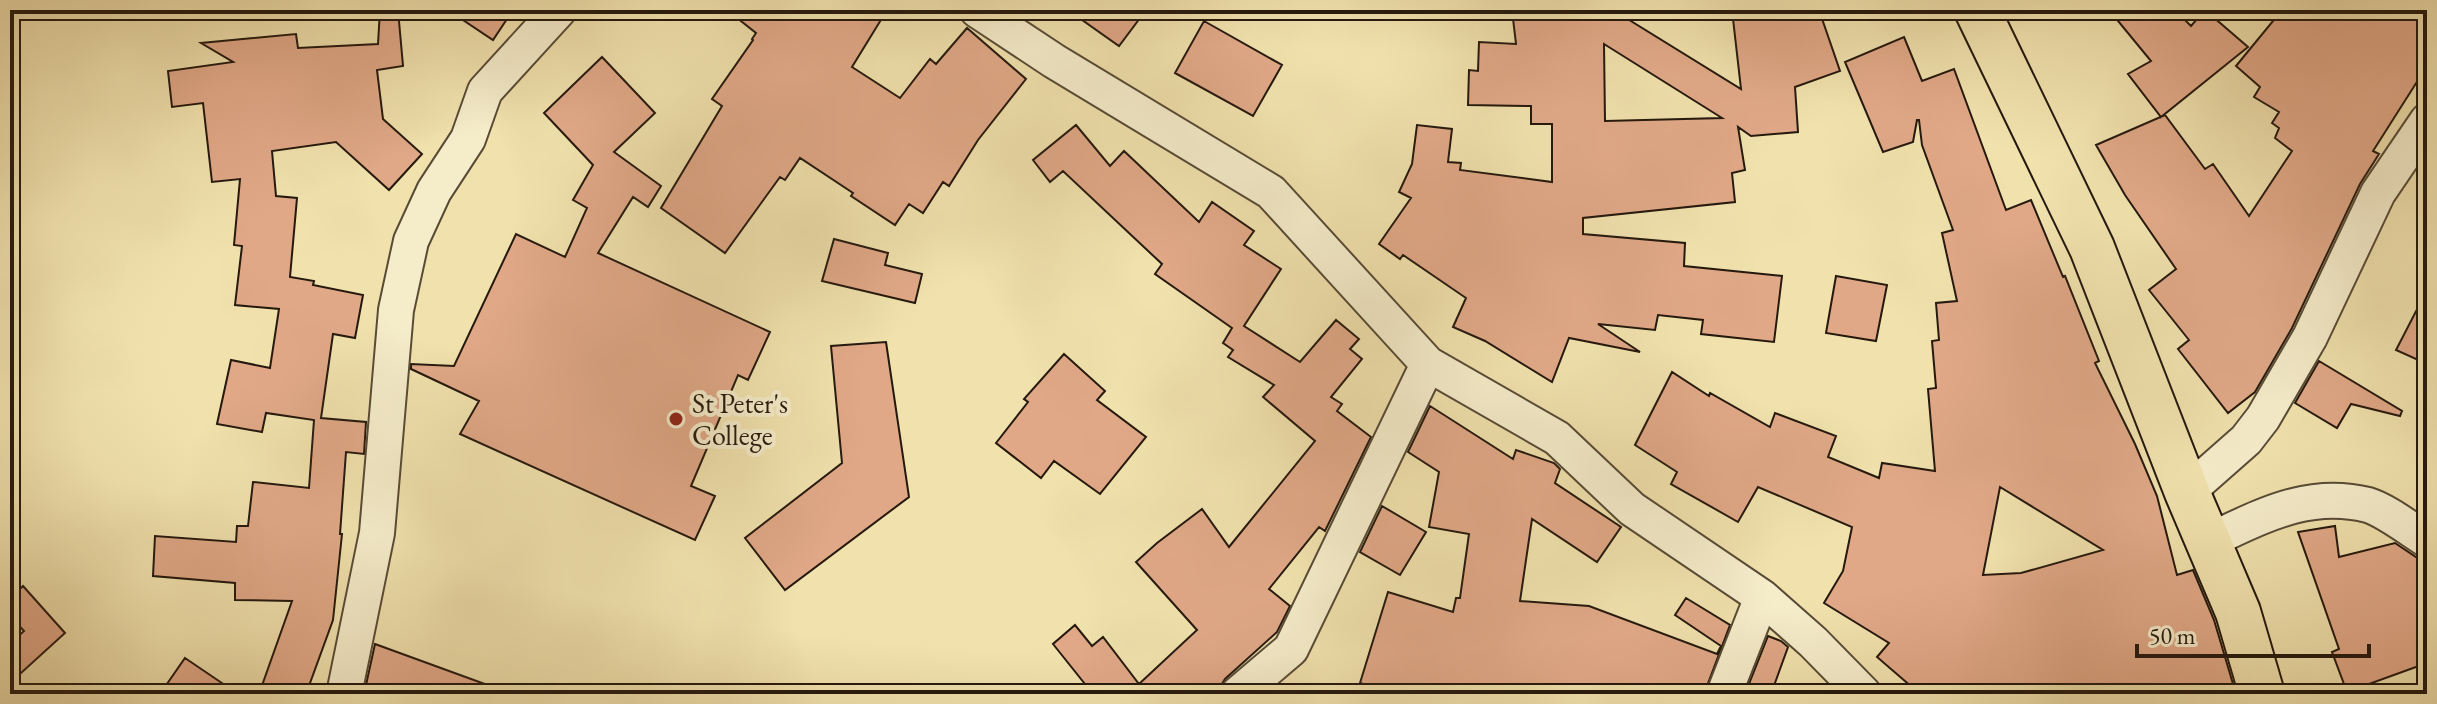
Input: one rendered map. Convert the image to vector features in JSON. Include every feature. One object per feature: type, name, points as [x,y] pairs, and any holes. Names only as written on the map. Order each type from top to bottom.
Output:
[{"type":"main road","points":[[1977,10],[2092,248],[2187,492],[2238,612],[2262,694]]},
{"type":"street","points":[[344,694],[377,533],[396,310],[411,241],[434,191],[468,139],[485,91],[559,10]]},
{"type":"street","points":[[977,10],[1054,61],[1271,192],[1428,364],[1557,438],[1632,509],[1762,597],[1813,642],[1864,694]]},
{"type":"street","points":[[2187,492],[2246,440],[2263,418],[2310,337],[2378,193],[2427,121]]},
{"type":"street","points":[[1238,694],[1291,649],[1428,364]]},
{"type":"street","points":[[2208,541],[2287,506],[2327,501],[2370,506],[2427,540]]},
{"type":"street","points":[[1724,694],[1762,597]]},
{"type":"building","points":[[380,10],[398,10],[403,66],[377,70],[383,119],[422,154],[389,190],[336,142],[272,151],[276,196],[297,198],[290,277],[363,295],[355,338],[333,334],[321,418],[366,422],[364,454],[346,452],[333,620],[306,694],[259,694],[292,601],[235,600],[235,583],[153,576],[155,536],[236,542],[237,526],[248,526],[253,482],[309,488],[314,420],[266,413],[262,432],[217,424],[231,360],[270,368],[279,309],[235,305],[242,246],[234,245],[240,179],[212,182],[203,103],[172,107],[168,71],[233,62],[201,43],[296,34],[298,48],[378,44]]},
{"type":"building","points":[[448,10],[513,10],[493,40]]},
{"type":"building","points":[[727,10],[887,10],[852,67],[900,98],[930,59],[936,64],[967,28],[1026,79],[978,140],[949,186],[943,182],[923,213],[909,204],[895,225],[800,158],[785,180],[780,177],[725,253],[661,208],[722,106],[712,99],[756,33]]},
{"type":"building","points":[[1068,10],[1146,10],[1119,46]]},
{"type":"building","points":[[1512,10],[1613,10],[1741,89],[1732,10],[1819,10],[1840,71],[1795,87],[1798,132],[1751,136],[1738,127],[1745,170],[1732,173],[1735,202],[1583,218],[1583,234],[1685,243],[1684,266],[1782,276],[1774,342],[1701,334],[1703,320],[1658,315],[1655,330],[1598,324],[1640,352],[1569,338],[1552,382],[1485,341],[1453,327],[1466,298],[1403,255],[1400,259],[1379,244],[1411,198],[1399,192],[1412,164],[1417,125],[1452,129],[1448,162],[1461,163],[1460,170],[1552,182],[1552,124],[1531,124],[1531,106],[1468,105],[1469,70],[1478,71],[1479,42],[1516,44]],"holes":[[[1604,44],[1722,118],[1605,121]]]},
{"type":"building","points":[[2109,10],[2175,10],[2191,26],[2205,10],[2248,47],[2161,117],[2128,74],[2151,61]]},
{"type":"building","points":[[2282,10],[2427,10],[2427,66],[2373,151],[2379,154],[2360,184],[2292,328],[2255,392],[2228,413],[2178,349],[2189,340],[2149,290],[2176,269],[2125,195],[2096,145],[2165,115],[2205,169],[2213,164],[2249,216],[2292,151],[2275,138],[2279,128],[2272,123],[2279,112],[2254,97],[2260,87],[2236,66]]},
{"type":"building","points":[[1204,21],[1282,65],[1253,116],[1175,73]]},
{"type":"building","points":[[1904,37],[1922,81],[1954,69],[2006,210],[2031,200],[2099,361],[2095,363],[2157,496],[2177,575],[2193,570],[2214,620],[2236,694],[1920,694],[1877,657],[1889,643],[1824,603],[1843,571],[1852,527],[1758,487],[1738,522],[1671,484],[1677,472],[1635,445],[1672,372],[1709,396],[1710,393],[1770,427],[1775,413],[1836,436],[1828,457],[1879,478],[1882,463],[1935,471],[1928,389],[1936,388],[1932,341],[1939,340],[1936,303],[1957,301],[1942,233],[1953,230],[1922,145],[1919,120],[1913,142],[1883,152],[1845,62]],"holes":[[[2000,487],[2103,550],[2021,573],[1983,575]]]},
{"type":"building","points":[[602,57],[655,113],[614,152],[661,186],[648,207],[633,197],[598,253],[770,332],[748,380],[738,375],[691,486],[715,496],[695,540],[460,434],[479,401],[411,369],[411,364],[454,366],[516,234],[565,257],[587,208],[573,200],[593,165],[544,113]]},
{"type":"building","points":[[1076,125],[1110,166],[1124,151],[1199,222],[1212,202],[1254,231],[1244,245],[1281,269],[1244,326],[1300,362],[1336,320],[1359,339],[1350,349],[1362,359],[1331,397],[1342,404],[1337,411],[1371,437],[1325,531],[1319,527],[1269,589],[1290,606],[1277,632],[1225,679],[1219,694],[1093,694],[1053,644],[1075,625],[1092,646],[1103,637],[1139,684],[1197,630],[1136,562],[1202,509],[1229,547],[1315,441],[1263,397],[1274,385],[1228,357],[1233,350],[1223,343],[1232,328],[1155,274],[1162,264],[1063,171],[1050,182],[1033,160]]},
{"type":"building","points":[[834,239],[888,253],[885,265],[922,274],[915,303],[822,281]]},
{"type":"building","points":[[1836,276],[1887,285],[1876,341],[1826,333]]},
{"type":"building","points":[[2427,290],[2427,364],[2396,350]]},
{"type":"building","points":[[886,342],[909,497],[785,590],[745,538],[842,463],[831,346]]},
{"type":"building","points":[[1064,354],[1105,391],[1097,400],[1146,437],[1100,494],[1054,461],[1041,478],[996,443],[1028,402],[1024,399]]},
{"type":"building","points":[[2319,361],[2402,411],[2400,416],[2351,404],[2337,428],[2295,403]]},
{"type":"building","points":[[1430,406],[1513,459],[1516,450],[1554,463],[1560,469],[1555,483],[1621,527],[1597,562],[1532,519],[1520,601],[1589,606],[1717,654],[1721,646],[1675,615],[1686,598],[1730,625],[1704,694],[1394,694],[1360,683],[1388,592],[1453,612],[1456,598],[1460,598],[1469,534],[1429,527],[1439,472],[1408,452]]},
{"type":"building","points":[[1382,506],[1426,532],[1400,575],[1360,552]]},
{"type":"building","points":[[2335,526],[2339,557],[2395,543],[2416,557],[2427,560],[2427,663],[2347,692],[2332,652],[2339,649],[2298,532]]},
{"type":"building","points":[[23,586],[65,633],[10,683],[10,644],[24,631],[10,616],[10,598]]},
{"type":"building","points":[[1768,636],[1788,647],[1771,694],[1745,694]]},
{"type":"building","points":[[375,644],[504,691],[504,694],[364,694]]},
{"type":"building","points":[[185,658],[238,694],[160,694]]},
{"type":"place","name":"St Peter's College","points":[[676,419]]}]
